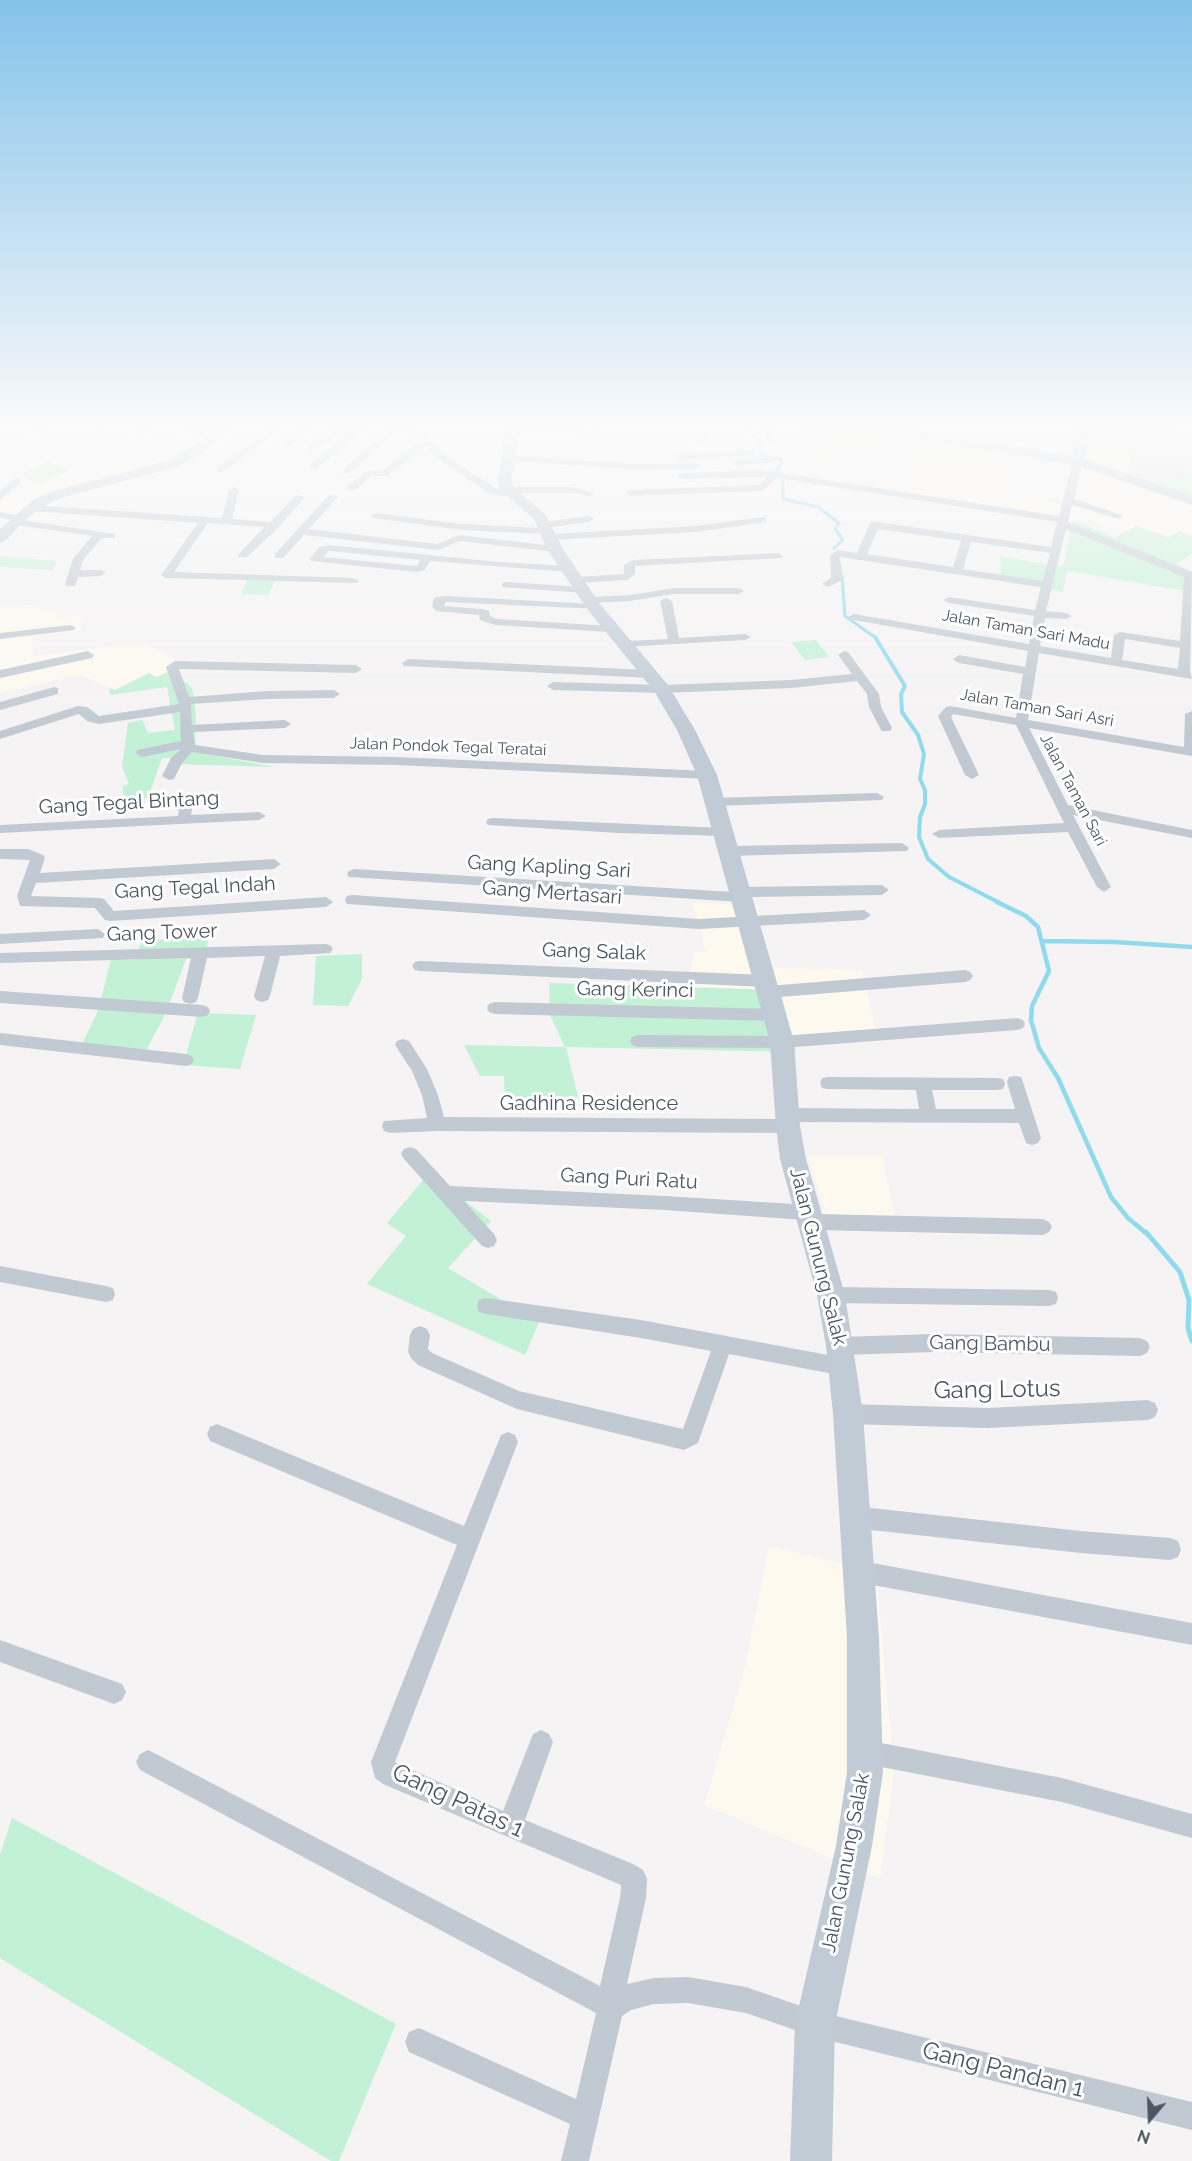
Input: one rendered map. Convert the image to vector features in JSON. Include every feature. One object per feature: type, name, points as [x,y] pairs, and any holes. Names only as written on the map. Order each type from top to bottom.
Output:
[{"type":"street","points":[[54,527],[111,536]]},
{"type":"street","points":[[200,527],[166,575],[353,581]]},
{"type":"street","points":[[243,555],[272,527]]},
{"type":"street","points":[[279,556],[307,527]]},
{"type":"street","points":[[351,536],[359,527]]},
{"type":"street","points":[[461,527],[568,565],[627,577],[630,574],[629,566],[633,563],[778,556]]},
{"type":"street","name":"Jalan Gunung Salak","points":[[543,527],[619,637],[656,682],[686,730],[706,776],[782,1042],[793,1159],[831,1295],[842,1356],[848,1414],[862,1638],[866,1752],[862,1804],[815,2024],[811,2161]]},
{"type":"street","points":[[506,585],[568,565],[585,527]]},
{"type":"street","points":[[712,527],[442,599],[438,606],[440,609],[482,612],[485,613],[484,618],[495,622],[619,637],[674,642],[745,637]]},
{"type":"street","points":[[861,556],[874,527]]},
{"type":"street","points":[[894,527],[1054,552]]},
{"type":"street","name":"Jalan Taman Sari","points":[[1061,527],[1040,614],[1021,722],[1025,735],[1104,887]]},
{"type":"street","points":[[1074,527],[1191,576],[1186,646],[1188,674]]},
{"type":"street","points":[[302,532],[438,547],[459,538],[682,590],[738,591]]},
{"type":"street","points":[[99,535],[78,559],[73,579],[101,573]]},
{"type":"street","points":[[957,571],[967,538]]},
{"type":"street","points":[[427,558],[421,568],[417,569],[315,559],[323,549],[329,548],[427,558],[568,565]]},
{"type":"street","points":[[828,584],[837,580],[834,555],[861,556],[1047,585]]},
{"type":"street","points":[[949,600],[1066,616]]},
{"type":"street","points":[[666,601],[674,642]]},
{"type":"street","name":"Jalan Taman Sari Madu","points":[[854,616],[1033,649],[1188,674]]},
{"type":"street","points":[[0,636],[70,628]]},
{"type":"street","points":[[1116,663],[1120,635],[1186,646]]},
{"type":"street","points":[[0,674],[88,655]]},
{"type":"street","points":[[844,655],[873,694],[875,707],[886,728]]},
{"type":"street","points":[[958,659],[1029,671]]},
{"type":"street","points":[[408,663],[656,682]]},
{"type":"street","points":[[189,746],[185,704],[172,667],[179,664],[356,669]]},
{"type":"street","points":[[553,686],[656,682],[791,684],[860,677]]},
{"type":"street","points":[[0,706],[54,691]]},
{"type":"street","points":[[0,735],[78,710],[83,710],[91,718],[99,720],[185,704],[267,695],[334,694]]},
{"type":"street","name":"Jalan Taman Sari Asri","points":[[972,775],[944,716],[950,710],[969,711],[1191,752]]},
{"type":"street","points":[[1191,714],[1191,752]]},
{"type":"street","points":[[186,729],[285,724]]},
{"type":"street","points":[[142,753],[189,746]]},
{"type":"street","points":[[169,776],[176,761],[189,746]]},
{"type":"street","name":"Jalan Pondok Tegal Teratai","points":[[189,746],[263,759],[477,764],[706,776]]},
{"type":"street","points":[[715,802],[877,797]]},
{"type":"street","points":[[184,819],[187,798]]},
{"type":"street","points":[[1065,809],[1192,834]]},
{"type":"street","name":"Gang Tegal Bintang","points":[[0,829],[259,816]]},
{"type":"street","points":[[493,822],[618,829],[726,841],[902,848]]},
{"type":"street","points":[[939,834],[1074,827]]},
{"type":"street","name":"Gang Tegal Indah","points":[[0,854],[36,856],[37,863],[24,896],[25,902],[92,902],[102,906],[110,916],[326,902]]},
{"type":"street","name":"Gang Tegal Indah","points":[[32,878],[274,864]]},
{"type":"street","name":"Gang Kapling Sari","points":[[354,874],[743,904]]},
{"type":"street","points":[[743,904],[882,890]]},
{"type":"street","name":"Gang Mertasari","points":[[352,900],[699,924],[743,904]]},
{"type":"street","points":[[743,904],[864,915]]},
{"type":"street","points":[[0,927],[3,928],[0,937],[98,934]]},
{"type":"street","name":"Gang Tower","points":[[0,958],[326,949]]},
{"type":"street","points":[[262,996],[274,950]]},
{"type":"street","points":[[189,998],[200,953]]},
{"type":"street","name":"Gang Salak","points":[[420,966],[769,996]]},
{"type":"street","name":"Gang Kerinci","points":[[495,1008],[769,996],[965,976]]},
{"type":"street","points":[[0,997],[202,1011]]},
{"type":"street","points":[[638,1041],[782,1042],[1017,1024]]},
{"type":"street","points":[[0,1039],[186,1060]]},
{"type":"street","points":[[403,1046],[419,1069],[430,1095],[437,1124]]},
{"type":"street","points":[[1015,1082],[1032,1138]]},
{"type":"street","points":[[828,1083],[997,1084]]},
{"type":"street","points":[[923,1084],[929,1116]]},
{"type":"street","name":"Gadhina Residence","points":[[390,1126],[1025,1116]]},
{"type":"street","points":[[410,1154],[488,1240]]},
{"type":"street","name":"Gang Puri Ratu","points":[[446,1193],[665,1203],[811,1218],[1044,1227]]},
{"type":"street","points":[[0,1274],[106,1294]]},
{"type":"street","points":[[831,1295],[1049,1298]]},
{"type":"street","name":"Gang Bambu","points":[[486,1306],[641,1329],[723,1344],[842,1356],[935,1343],[1140,1347]]},
{"type":"street","points":[[420,1335],[418,1352],[425,1359],[517,1400],[684,1440],[691,1436],[723,1344]]},
{"type":"street","name":"Gang Lotus","points":[[848,1414],[988,1418],[1148,1410]]},
{"type":"street","points":[[217,1434],[469,1539]]},
{"type":"street","name":"Gang Patas 1","points":[[508,1442],[383,1762],[384,1769],[392,1775],[510,1826],[624,1872],[634,1879],[633,1898],[615,1973],[612,2007]]},
{"type":"street","points":[[853,1517],[1081,1542],[1170,1549]]},
{"type":"street","points":[[857,1571],[1192,1634]]},
{"type":"street","points":[[0,1651],[114,1692]]},
{"type":"street","points":[[510,1826],[541,1742]]},
{"type":"street","points":[[866,1752],[1062,1790],[1192,1826]]},
{"type":"street","points":[[148,1762],[612,2007],[575,2161]]},
{"type":"street","name":"Gang Pandan 1","points":[[612,2007],[637,1993],[688,1990],[746,2000],[815,2024],[1192,2116]]},
{"type":"street","points":[[419,2042],[585,2117]]},
{"type":"shaded area","points":[[1110,527],[1134,527],[1125,532]]},
{"type":"shaded area","points":[[1138,527],[1192,527],[1192,536],[1180,531],[1168,537]]},
{"type":"shaded area","points":[[43,604],[41,612],[56,610],[55,618],[83,616],[80,630],[34,636],[32,656],[134,644],[147,645],[177,660],[168,667],[172,670],[157,677],[149,673],[115,690],[83,676],[73,676],[0,693],[0,607]]},
{"type":"shaded area","points":[[692,902],[757,906],[773,968],[863,970],[877,1036],[794,1038],[780,990],[688,987],[694,953],[705,952],[702,933]]},
{"type":"shaded area","points":[[808,1155],[882,1155],[897,1230],[830,1231]]},
{"type":"shaded area","points":[[769,1546],[876,1572],[894,1771],[880,1879],[704,1805],[743,1674]]},
{"type":"green space","points":[[1072,527],[1089,527],[1115,538],[1135,527],[1168,537],[1180,531],[1192,536],[1192,554],[1176,564],[1192,572],[1192,592],[1067,571],[1063,592],[1001,581],[1000,556],[1063,567]]},
{"type":"green space","points":[[0,556],[57,561],[53,570],[0,567]]},
{"type":"green space","points":[[247,580],[275,581],[268,595],[241,594]]},
{"type":"green space","points":[[816,640],[829,657],[805,660],[791,642]]},
{"type":"green space","points":[[172,670],[192,688],[196,713],[195,752],[274,767],[176,764],[177,758],[162,758],[148,798],[123,799],[123,786],[129,784],[122,767],[128,723],[142,720],[148,733],[175,730],[167,687],[110,695],[109,688],[115,690],[149,673],[157,677]]},
{"type":"green space","points":[[208,938],[206,959],[186,959],[166,1013],[141,1060],[78,1052],[98,1011],[111,960],[135,960],[142,940]]},
{"type":"green space","points":[[362,954],[362,979],[348,1006],[313,1005],[316,956]]},
{"type":"green space","points":[[549,983],[780,990],[796,1052],[566,1047],[578,1097],[505,1099],[504,1076],[480,1076],[464,1045],[565,1047],[550,1015]]},
{"type":"green space","points":[[198,1013],[256,1015],[240,1069],[183,1065]]},
{"type":"green space","points":[[429,1173],[491,1221],[448,1268],[539,1322],[525,1355],[367,1284],[406,1236],[387,1223]]},
{"type":"green space","points":[[12,1818],[396,2024],[339,2161],[331,2161],[0,1958],[0,1855]]},
{"type":"waterway","points":[[834,548],[843,540],[835,529],[836,527]]},
{"type":"waterway","points":[[842,577],[845,616],[875,638]]},
{"type":"waterway","points":[[875,638],[905,686],[901,694],[902,712],[918,735],[924,754],[920,779],[925,790],[925,804],[920,817],[919,837],[928,859],[949,877],[1000,903]]},
{"type":"waterway","points":[[997,902],[1026,916],[1038,927],[1049,971],[1032,1006],[1031,1020],[1039,1048],[1058,1078],[1111,1197],[1128,1218],[1147,1234]]},
{"type":"waterway","points":[[1042,941],[1114,942],[1192,947]]},
{"type":"waterway","points":[[1146,1232],[1180,1272],[1189,1300],[1188,1328],[1192,1341]]}]
